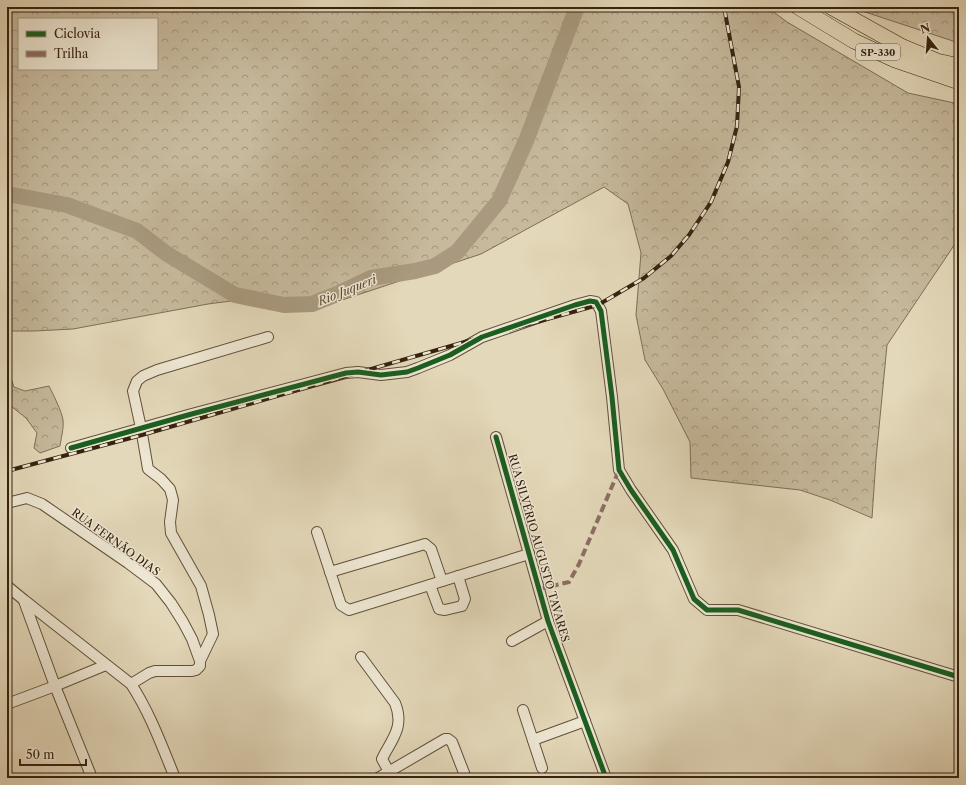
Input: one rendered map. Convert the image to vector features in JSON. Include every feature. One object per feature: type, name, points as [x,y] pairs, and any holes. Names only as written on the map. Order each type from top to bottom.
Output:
[{"type":"highway","name":"SP-330","points":[[798,7],[854,41],[895,60],[959,82]]},
{"type":"highway","name":"SP-330","points":[[831,7],[903,47],[937,61],[959,66]]},
{"type":"street","points":[[72,448],[346,373],[358,372],[381,375],[407,372],[450,355],[482,337],[574,305],[590,301],[596,302],[601,311],[612,397],[619,470],[631,490],[673,550],[694,599],[707,610],[738,610],[959,677]]},
{"type":"street","points":[[131,684],[155,671],[196,670],[200,666],[200,661],[213,634],[201,586],[171,533],[170,522],[173,500],[170,490],[161,479],[148,469],[133,391],[137,381],[143,376],[157,370],[268,338]]},
{"type":"street","name":"RUA SILVÉRIO AUGUSTO TAVARES","points":[[496,437],[548,621],[606,778]]},
{"type":"street","name":"RUA FERNÃO DIAS","points":[[7,503],[27,498],[42,504],[156,584],[171,603],[183,622],[192,639],[200,661]]},
{"type":"street","points":[[317,532],[341,605],[349,610],[529,554]]},
{"type":"street","points":[[330,572],[425,544],[431,549],[442,581]]},
{"type":"street","points":[[430,585],[439,609],[445,610],[462,606],[465,600],[458,576]]},
{"type":"street","points":[[7,586],[131,684],[151,719],[175,778]]},
{"type":"street","points":[[24,600],[55,686],[92,778]]},
{"type":"street","points":[[512,641],[548,621]]},
{"type":"street","points":[[361,657],[395,703],[399,718],[397,731],[382,759],[382,776]]},
{"type":"street","points":[[7,704],[106,665]]},
{"type":"street","points":[[523,710],[542,768]]},
{"type":"street","points":[[533,740],[585,722]]},
{"type":"street","points":[[382,776],[445,739],[448,739],[452,742],[466,778]]},
{"type":"green space","points":[[7,7],[767,7],[787,22],[908,93],[959,104],[959,238],[887,345],[872,518],[830,500],[800,490],[691,478],[690,442],[663,389],[645,360],[636,315],[641,253],[628,204],[604,187],[481,254],[312,310],[231,301],[73,329],[7,331]]},
{"type":"green space","points":[[854,7],[959,7],[959,43],[856,9]]},
{"type":"green space","points":[[7,366],[14,387],[25,391],[49,386],[63,420],[60,446],[40,453],[34,448],[37,433],[26,418],[7,403]]},
{"type":"waterway","name":"Rio Juqueri","points":[[7,194],[67,205],[137,231],[167,254],[235,295],[284,305],[312,304],[371,278],[415,271],[435,266],[457,252],[499,201],[526,141],[577,7]]},
{"type":"railway","points":[[7,471],[142,435],[598,305],[644,278],[671,256],[689,235],[711,202],[728,162],[737,126],[739,87],[724,7]]},
{"type":"marked path","points":[[539,589],[569,582],[579,564],[619,470]]},
{"type":"cycle path","points":[[71,448],[346,373],[358,372],[381,375],[407,372],[450,355],[482,337],[575,305],[590,301],[596,302],[601,311],[612,397],[619,470],[631,490],[673,550],[694,599],[707,610],[738,610],[959,677]]},
{"type":"cycle path","points":[[496,437],[548,621],[606,778]]}]
